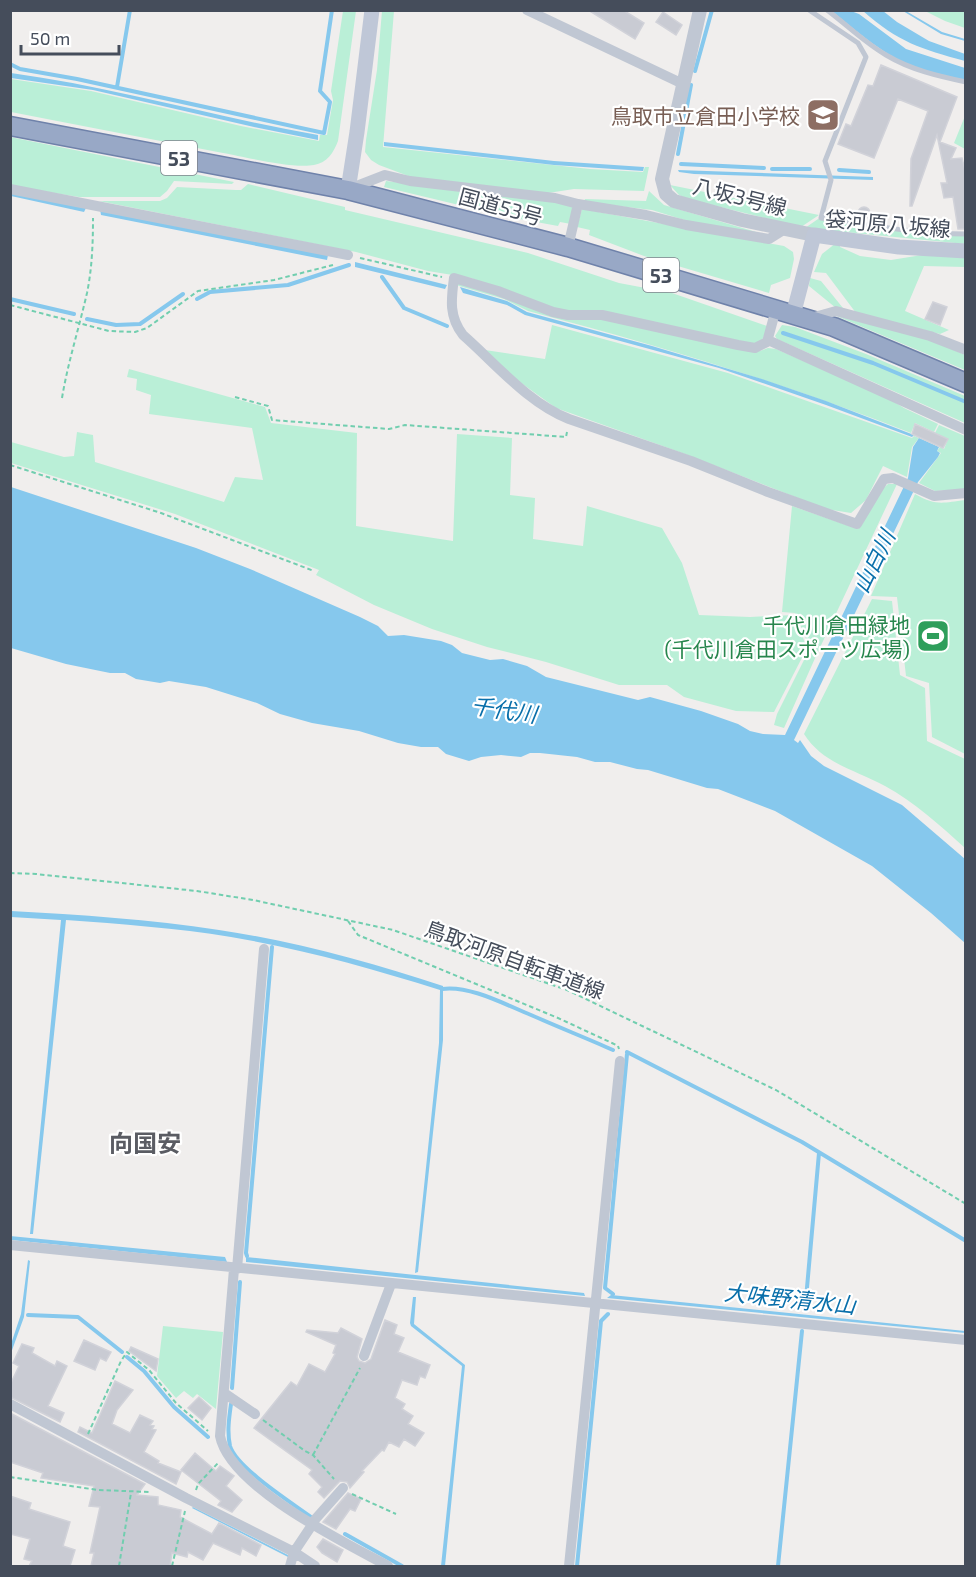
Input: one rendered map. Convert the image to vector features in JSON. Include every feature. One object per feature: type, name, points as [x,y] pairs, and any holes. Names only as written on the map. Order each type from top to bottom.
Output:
[{"type":"highway","name":"国道53号","points":[[10,126],[348,190],[568,247],[834,327],[966,383]]},
{"type":"main road","points":[[348,190],[359,122],[372,10]]},
{"type":"main road","name":"袋河原八坂線","points":[[792,314],[814,235],[900,247],[966,251]]},
{"type":"street","points":[[527,10],[683,84]]},
{"type":"street","name":"八坂3号線","points":[[700,10],[662,179],[666,194],[674,201],[742,220],[814,235]]},
{"type":"street","points":[[348,190],[385,176],[555,198],[686,225],[769,239],[785,229]]},
{"type":"street","points":[[10,189],[348,255]]},
{"type":"street","points":[[568,247],[578,204]]},
{"type":"street","points":[[966,350],[930,336],[836,311],[792,314],[762,346],[748,347],[602,315],[582,316],[553,312],[498,291],[454,278],[452,311],[455,324],[463,335],[526,392],[556,414],[691,461],[777,496],[857,524],[884,479],[893,478],[934,496],[966,493]]},
{"type":"street","points":[[768,340],[966,430]]},
{"type":"street","points":[[264,949],[221,1442],[227,1454],[244,1475],[312,1524],[388,1566]]},
{"type":"street","points":[[569,1566],[620,1061]]},
{"type":"street","points":[[10,1245],[966,1340]]},
{"type":"street","points":[[364,1356],[391,1284]]},
{"type":"street","points":[[224,1393],[255,1414]]},
{"type":"street","points":[[10,1404],[190,1500],[294,1552],[315,1566]]},
{"type":"street","points":[[290,1566],[294,1552],[312,1524],[343,1488]]},
{"type":"lane","points":[[808,10],[858,43],[866,57],[825,161],[831,180],[821,218],[942,234],[966,234]]},
{"type":"lane","points":[[827,10],[884,54],[902,64],[920,71],[966,82]]},
{"type":"path","points":[[62,398],[68,362],[89,276],[94,205]]},
{"type":"path","points":[[10,305],[109,331],[135,332],[147,328],[198,291],[302,274],[336,264],[348,255],[454,278]]},
{"type":"path","points":[[235,397],[268,406],[272,420],[389,429],[405,425],[566,437],[569,418]]},
{"type":"path","points":[[10,465],[161,513],[314,571]]},
{"type":"path","name":"鳥取河原自転車道線","points":[[10,873],[197,891],[253,900],[393,930],[567,990],[776,1090],[966,1204]]},
{"type":"path","points":[[347,920],[358,935],[537,1009],[618,1046],[620,1061]]},
{"type":"path","points":[[84,1444],[127,1352],[149,1370],[176,1403],[221,1442]]},
{"type":"path","points":[[313,1455],[363,1363],[364,1356]]},
{"type":"path","points":[[255,1414],[313,1455],[321,1467],[343,1488],[396,1514]]},
{"type":"path","points":[[172,1566],[190,1500],[198,1484],[227,1454]]},
{"type":"path","points":[[10,1477],[98,1490],[131,1492],[151,1492],[160,1484]]},
{"type":"path","points":[[119,1566],[131,1492]]},
{"type":"green space","points":[[343,11],[356,11],[338,141],[329,156],[319,164],[305,166],[269,162],[11,112],[11,79],[91,91],[241,126],[319,141],[320,135],[327,135]]},
{"type":"green space","points":[[382,11],[394,11],[383,147],[590,169],[643,172],[645,167],[649,167],[644,191],[574,189],[548,193],[411,177],[371,160],[365,152],[377,70]]},
{"type":"green space","points":[[925,11],[965,11],[965,28],[945,21]]},
{"type":"green space","points":[[965,116],[965,149],[954,143]]},
{"type":"green space","points":[[10,137],[234,182],[232,184],[174,181],[160,197],[79,197],[11,186]]},
{"type":"green space","points":[[386,181],[546,200],[573,207],[571,224],[560,222],[558,226],[509,217],[384,187]]},
{"type":"green space","points":[[248,184],[345,207],[345,210],[528,253],[619,283],[672,293],[767,326],[766,332],[756,344],[562,311],[471,278],[428,271],[356,252],[99,201],[160,201],[167,198],[177,187],[241,190]]},
{"type":"green space","points":[[670,185],[819,215],[801,227],[688,199],[679,195]]},
{"type":"green space","points":[[649,191],[664,205],[763,234],[691,222],[652,210],[584,202],[585,199],[646,201]]},
{"type":"green space","points":[[582,209],[784,246],[793,252],[790,278],[771,285],[769,293],[644,256],[589,235],[590,230],[577,227]]},
{"type":"green space","points":[[818,219],[934,236],[965,236],[965,244],[805,228]]},
{"type":"green space","points":[[836,243],[840,243],[840,247],[860,256],[891,260],[922,255],[965,256],[965,267],[924,266],[905,311],[949,330],[940,334],[856,313],[826,273],[814,272],[822,254]]},
{"type":"green space","points":[[810,278],[821,281],[843,308],[836,308],[809,286]]},
{"type":"green space","points":[[459,283],[605,320],[760,351],[768,348],[776,349],[888,398],[938,424],[934,432],[915,423],[911,433],[721,366],[528,311],[504,299],[456,285]]},
{"type":"green space","points":[[834,315],[934,341],[965,355],[965,370]]},
{"type":"green space","points":[[552,325],[728,373],[912,438],[914,436],[919,438],[912,447],[907,477],[883,466],[866,500],[851,513],[826,509],[685,454],[556,408],[517,380],[485,350],[545,359]]},
{"type":"green space","points":[[782,325],[795,327],[866,354],[965,396],[965,423],[777,339],[775,336]]},
{"type":"green space","points":[[129,369],[265,407],[271,423],[357,433],[356,526],[453,541],[457,434],[512,438],[510,495],[535,498],[533,539],[583,546],[587,506],[662,528],[682,563],[699,615],[750,617],[794,615],[807,648],[774,712],[736,711],[684,697],[667,685],[619,685],[432,629],[374,605],[316,575],[319,570],[175,514],[11,463],[11,442],[64,457],[74,456],[77,432],[93,435],[95,462],[224,502],[235,477],[263,480],[252,428],[149,414],[151,395],[136,390],[137,379],[127,377]]},
{"type":"green space","points":[[939,425],[965,436],[965,489],[935,491],[919,483],[941,453],[937,451],[940,447],[944,449],[948,439],[935,433]]},
{"type":"green space","points":[[888,484],[897,484],[784,728],[774,725],[777,714],[810,648],[795,613],[782,612],[792,506],[858,529],[879,492]]},
{"type":"green space","name":"千代川倉田緑地 (千代川倉田スポーツ広場)","points":[[915,494],[939,503],[965,500],[965,754],[932,737],[929,683],[906,676],[897,597],[871,596]]},
{"type":"green space","points":[[872,599],[892,601],[900,675],[925,688],[927,741],[965,759],[965,848],[906,799],[830,759],[821,753],[804,734]]},
{"type":"green space","points":[[163,1326],[223,1332],[216,1409],[197,1394],[193,1398],[184,1391],[176,1398],[157,1376]]},
{"type":"water","points":[[832,11],[851,11],[859,14],[906,49],[965,68],[965,81],[922,70],[893,57]]},
{"type":"water","points":[[863,11],[883,11],[929,41],[965,54],[965,61],[911,43],[876,22]]},
{"type":"water","points":[[903,11],[942,32],[965,39],[965,41],[941,34]]},
{"type":"water","points":[[11,73],[88,86],[318,135],[318,140],[93,90],[11,78]]},
{"type":"water","points":[[384,142],[554,161],[644,167],[643,171],[554,165],[384,146]]},
{"type":"water","points":[[678,170],[873,177],[873,180],[694,174]]},
{"type":"water","points":[[11,192],[86,208],[84,212],[11,196]]},
{"type":"water","points":[[100,209],[328,255],[327,260],[101,215]]},
{"type":"water","points":[[355,262],[447,285],[445,289],[355,267]]},
{"type":"water","points":[[460,287],[507,301],[527,312],[762,379],[914,435],[912,437],[719,368],[525,315],[507,305],[463,293]]},
{"type":"water","points":[[919,438],[939,447],[937,451],[940,453],[918,482],[794,740],[798,743],[800,740],[811,756],[824,766],[902,805],[965,859],[965,943],[872,866],[775,811],[718,789],[707,788],[648,770],[577,757],[530,753],[521,757],[501,755],[469,761],[446,754],[438,747],[398,743],[359,731],[312,723],[280,714],[257,703],[206,687],[136,679],[125,673],[110,673],[66,664],[11,648],[11,487],[196,548],[250,569],[360,617],[378,626],[388,636],[404,635],[441,641],[452,645],[462,653],[490,660],[503,659],[527,666],[546,677],[638,700],[650,697],[701,711],[738,724],[750,731],[785,735],[908,478],[913,447]]},
{"type":"water","points":[[11,911],[141,920],[276,940],[332,953],[443,986],[443,1040],[418,1272],[415,1273],[439,1043],[440,990],[284,947],[210,934],[148,927],[66,920],[33,1234],[30,1234],[61,920],[11,917]]},
{"type":"water","points":[[10,1236],[225,1257],[227,1262],[11,1240]]},
{"type":"water","points":[[246,1257],[584,1293],[585,1296],[246,1262]]},
{"type":"water","points":[[28,1260],[30,1261],[24,1317],[11,1353],[11,1344],[21,1314]]},
{"type":"water","points":[[611,1295],[965,1331],[965,1333],[607,1298]]},
{"type":"water","points":[[413,1297],[416,1297],[414,1324],[465,1365],[445,1566],[441,1566],[462,1366],[411,1326]]},
{"type":"water","points":[[192,1508],[290,1556],[290,1558]]},
{"type":"building","points":[[588,10],[623,10],[644,23],[635,39]]},
{"type":"building","points":[[663,12],[682,25],[676,35],[656,22]]},
{"type":"building","points":[[881,65],[957,97],[940,142],[956,148],[951,159],[962,158],[966,174],[966,229],[958,229],[953,197],[944,198],[941,183],[947,183],[937,135],[912,206],[910,206],[911,159],[928,111],[898,99],[874,158],[838,144],[846,124],[851,126],[868,85],[873,86]]},
{"type":"building","points":[[866,207],[869,208],[869,218],[862,219],[859,218],[858,211],[859,208]]},
{"type":"building","points":[[933,302],[947,307],[940,325],[925,319]]},
{"type":"building","points":[[915,424],[948,439],[943,448],[912,434]]},
{"type":"building","points":[[385,1320],[397,1325],[394,1334],[404,1338],[398,1352],[430,1365],[425,1378],[420,1376],[417,1385],[402,1380],[395,1398],[405,1404],[402,1409],[413,1416],[408,1424],[424,1433],[415,1446],[404,1439],[399,1447],[389,1442],[384,1451],[382,1450],[362,1471],[364,1472],[350,1488],[347,1482],[340,1481],[324,1498],[318,1492],[322,1487],[309,1474],[312,1470],[254,1428],[291,1382],[297,1386],[309,1364],[325,1372],[335,1354],[333,1353],[336,1345],[306,1332],[307,1330],[338,1333],[341,1328],[362,1339],[357,1357],[359,1361],[365,1363],[371,1359]]},
{"type":"building","points":[[84,1340],[111,1352],[106,1361],[100,1358],[95,1370],[74,1361]]},
{"type":"building","points":[[22,1344],[34,1348],[32,1353],[55,1366],[57,1361],[67,1366],[48,1406],[64,1413],[60,1422],[10,1397],[10,1385],[19,1366],[13,1363]]},
{"type":"building","points":[[131,1347],[158,1359],[156,1371],[129,1351]]},
{"type":"building","points":[[115,1381],[133,1390],[117,1410],[112,1424],[130,1433],[140,1415],[153,1421],[150,1425],[156,1430],[144,1452],[159,1461],[158,1463],[181,1472],[176,1484],[78,1432],[80,1427],[92,1433]]},
{"type":"building","points":[[199,1397],[211,1408],[202,1420],[188,1408]]},
{"type":"building","points":[[10,1413],[145,1484],[137,1495],[158,1497],[158,1505],[181,1510],[180,1517],[212,1534],[219,1523],[261,1545],[256,1556],[242,1548],[240,1555],[213,1543],[203,1560],[188,1552],[187,1557],[172,1553],[170,1566],[91,1566],[94,1553],[90,1553],[100,1507],[89,1506],[94,1486],[41,1478],[43,1473],[10,1462]]},
{"type":"building","points":[[195,1453],[216,1471],[220,1466],[234,1476],[226,1486],[242,1500],[232,1512],[218,1505],[221,1501],[181,1470]]},
{"type":"building","points":[[348,1493],[361,1499],[355,1511],[350,1509],[336,1529],[323,1522]]},
{"type":"building","points":[[10,1496],[31,1503],[29,1509],[70,1522],[63,1546],[75,1550],[70,1566],[29,1566],[32,1561],[24,1559],[30,1539],[10,1534]]},
{"type":"building","points":[[323,1539],[343,1550],[337,1562],[317,1547]]},
{"type":"waterway","points":[[117,87],[130,10]]},
{"type":"waterway","points":[[10,64],[20,69],[77,79],[324,133],[330,102],[320,91],[332,10]]},
{"type":"waterway","points":[[695,71],[712,10]]},
{"type":"waterway","points":[[678,154],[691,85]]},
{"type":"waterway","points":[[681,164],[764,168]]},
{"type":"waterway","points":[[772,169],[810,169]]},
{"type":"waterway","points":[[839,170],[869,172]]},
{"type":"waterway","points":[[197,299],[210,292],[288,285],[349,265]]},
{"type":"waterway","points":[[382,277],[404,308],[447,326]]},
{"type":"waterway","points":[[87,319],[116,325],[140,324],[183,294]]},
{"type":"waterway","points":[[10,299],[74,314]]},
{"type":"waterway","points":[[783,333],[873,363],[966,402]]},
{"type":"waterway","points":[[247,1256],[272,947]]},
{"type":"waterway","points":[[442,989],[464,990],[488,997],[613,1050]]},
{"type":"waterway","points":[[627,1052],[802,1142],[966,1241]]},
{"type":"waterway","points":[[613,1294],[605,1288],[627,1054]]},
{"type":"waterway","name":"大味野清水山","points":[[805,1310],[819,1153]]},
{"type":"waterway","points":[[232,1388],[240,1282]]},
{"type":"waterway","points":[[577,1566],[601,1321],[608,1314]]},
{"type":"waterway","points":[[28,1315],[78,1317],[122,1352]]},
{"type":"waterway","points":[[778,1566],[802,1331]]},
{"type":"waterway","points":[[127,1357],[144,1371],[174,1407],[208,1437]]},
{"type":"waterway","points":[[231,1404],[229,1436],[230,1446],[235,1455],[266,1484],[311,1517]]},
{"type":"waterway","points":[[345,1534],[402,1566]]},
{"type":"place","name":"鳥取市立倉田小学校","points":[[823,115]]},
{"type":"place","name":"千代川倉田緑地 (千代川倉田スポーツ広場)","points":[[933,636]]},
{"type":"district","name":"向国安","points":[[145,1142]]},
{"type":"water label","name":"山白川","points":[[873,561]]},
{"type":"water label","name":"千代川","points":[[504,709]]}]
